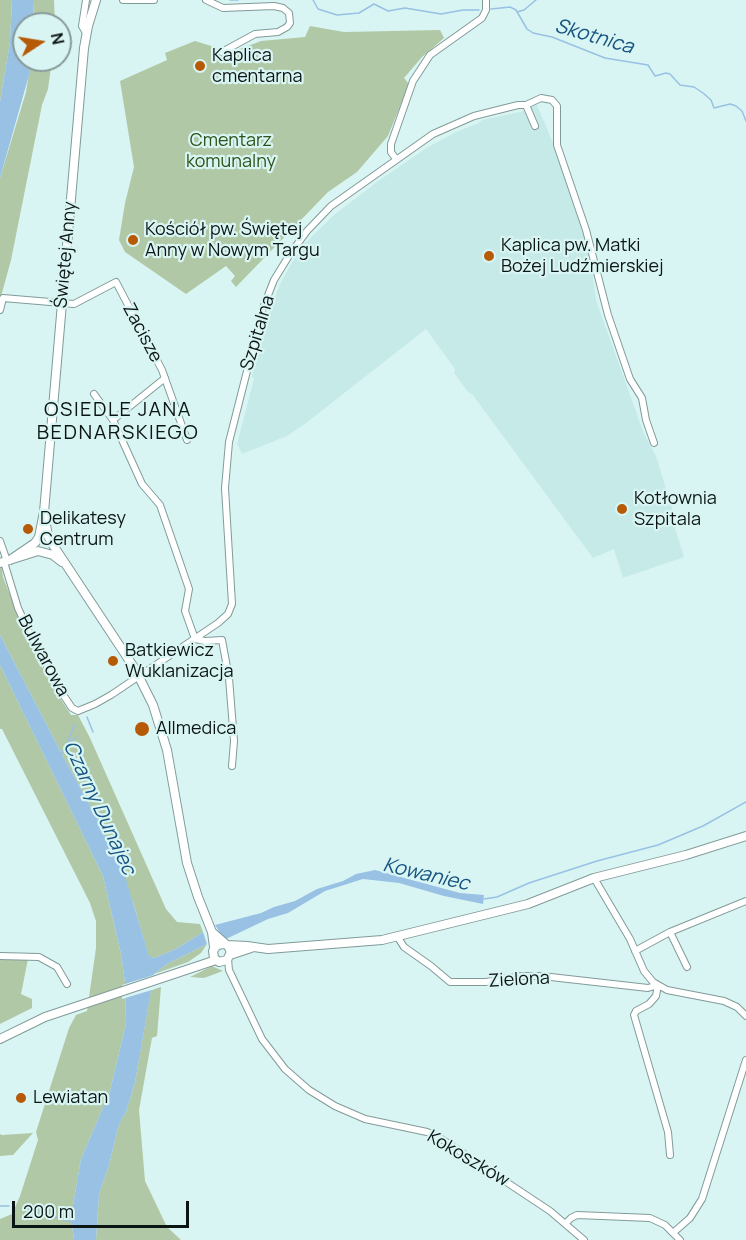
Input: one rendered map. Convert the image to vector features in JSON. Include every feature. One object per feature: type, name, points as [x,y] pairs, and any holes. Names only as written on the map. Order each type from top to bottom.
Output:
[{"type":"street","points":[[86,0],[82,26],[86,33]]},
{"type":"street","name":"Świętej Anny","points":[[40,546],[86,33],[96,0]]},
{"type":"street","points":[[123,0],[154,0]]},
{"type":"street","points":[[206,0],[223,8],[274,6],[283,8],[289,13],[290,23],[287,27],[278,32],[255,34],[222,52]]},
{"type":"street","points":[[396,159],[391,152],[391,144],[413,81],[430,55],[482,18],[486,10],[486,0]]},
{"type":"street","name":"Szpitalna","points":[[139,675],[225,617],[232,604],[225,488],[226,465],[233,421],[267,298],[283,265],[311,226],[331,207],[423,140],[454,124],[518,105],[526,105],[541,98],[552,100],[557,106],[557,146],[589,241],[608,315],[630,378],[642,398],[646,420],[654,443]]},
{"type":"street","points":[[526,105],[535,126]]},
{"type":"street","name":"Zacisze","points":[[62,304],[74,304],[116,282],[165,378],[187,440]]},
{"type":"street","points":[[0,310],[3,298],[32,299],[62,304]]},
{"type":"street","points":[[113,420],[165,378]]},
{"type":"street","points":[[94,394],[113,420],[147,490],[160,505],[189,589],[185,611],[195,639],[222,640],[229,678],[233,731],[232,766]]},
{"type":"street","name":"Świętej Anny","points":[[44,512],[48,536],[53,545]]},
{"type":"street","points":[[0,541],[5,562],[40,546],[48,536]]},
{"type":"street","points":[[40,546],[51,550],[53,545],[139,675],[153,705],[162,729],[187,863],[211,928],[213,949],[224,959]]},
{"type":"street","points":[[40,546],[70,570]]},
{"type":"street","name":"Bulwarowa","points":[[5,562],[18,608],[51,676],[72,708],[78,711],[95,704],[139,675]]},
{"type":"street","points":[[191,968],[213,949],[225,945],[268,949],[358,943],[397,936],[528,904],[594,878],[686,855],[746,836]]},
{"type":"street","points":[[594,878],[644,971],[658,985],[656,996],[634,1015],[668,1132],[670,1155]]},
{"type":"street","points":[[635,951],[669,932],[746,901]]},
{"type":"street","points":[[211,928],[230,951],[224,959]]},
{"type":"street","points":[[669,932],[687,967]]},
{"type":"street","name":"Zielona","points":[[397,936],[404,947],[450,982],[486,982],[522,976],[542,976],[648,988],[658,985],[675,992],[724,1001],[736,1007],[746,1016]]},
{"type":"street","points":[[0,1038],[62,1011],[253,948]]},
{"type":"street","points":[[0,956],[39,957],[57,967],[67,984]]},
{"type":"street","name":"Kokoszków","points":[[224,959],[262,1040],[289,1073],[309,1090],[335,1106],[364,1119],[437,1136],[566,1223],[584,1240]]},
{"type":"street","points":[[674,1232],[690,1218],[702,1199],[743,1083],[746,1060]]},
{"type":"street","points":[[566,1223],[577,1215],[638,1217],[657,1221],[674,1232],[680,1240]]},
{"type":"shaded area","points":[[537,105],[553,143],[590,254],[596,300],[644,434],[656,456],[684,557],[623,578],[614,549],[593,558],[454,373],[455,369],[426,329],[287,436],[242,454],[237,444],[270,309],[281,282],[301,247],[334,215],[428,147],[482,120],[520,112]]},
{"type":"green space","points":[[0,0],[12,0],[10,42],[0,102]]},
{"type":"green space","points":[[34,0],[54,0],[54,12],[34,12]]},
{"type":"green space","name":"Cmentarz komunalny","points":[[310,26],[344,32],[440,30],[444,38],[422,57],[404,78],[409,84],[388,136],[357,172],[328,192],[236,287],[231,281],[235,276],[226,266],[186,294],[125,252],[119,240],[134,167],[120,81],[167,60],[165,53],[195,41],[221,49],[224,55],[261,41],[305,37]]},
{"type":"green space","points":[[29,72],[50,72],[11,260],[0,300],[0,178],[26,92]]},
{"type":"green space","points":[[0,556],[3,577],[18,616],[45,673],[71,715],[78,715],[90,738],[166,909],[177,922],[200,924],[203,932],[176,949],[154,958],[149,957],[133,902],[99,822],[0,635]]},
{"type":"green space","points":[[0,665],[103,876],[125,982],[126,1024],[110,1091],[81,1159],[71,1217],[74,1240],[0,1240],[0,1219],[12,1214],[20,1196],[38,1140],[36,1132],[69,1028],[76,1015],[87,1011],[96,948],[96,921],[90,903],[0,729]]},
{"type":"green space","points":[[207,944],[201,953],[188,962],[154,974],[167,964]]},
{"type":"green space","points":[[28,959],[21,994],[32,999],[32,1008],[0,1024],[0,960]]},
{"type":"green space","points":[[212,966],[223,971],[204,978],[190,977]]},
{"type":"green space","points":[[161,987],[157,1036],[152,1038],[139,1110],[145,1181],[167,1227],[181,1240],[96,1240],[99,1194],[119,1124],[126,1112],[135,1082],[151,990]]},
{"type":"green space","points":[[33,1133],[13,1155],[0,1156],[0,1134]]},
{"type":"water","points":[[12,0],[34,0],[34,12],[12,12],[12,72],[29,72],[0,178],[0,102],[10,42]]},
{"type":"water","points":[[0,635],[125,876],[149,956],[154,958],[176,949],[203,932],[207,944],[167,964],[154,974],[135,1082],[126,1112],[119,1124],[99,1194],[96,1240],[74,1240],[71,1217],[81,1159],[110,1091],[126,1024],[125,982],[121,954],[103,876],[0,665]]},
{"type":"water","points":[[375,870],[460,893],[484,895],[483,904],[399,883],[363,879],[325,891],[288,913],[268,919],[226,939],[215,925],[261,913],[295,901],[317,889],[343,881],[356,874]]},
{"type":"pier","points":[[160,973],[157,976],[155,989],[122,999],[122,985]]},
{"type":"waterway","name":"Skotnica","points":[[230,0],[238,0]]},
{"type":"waterway","name":"Skotnica","points":[[313,0],[318,9],[337,15],[359,13],[374,4],[388,11],[405,8],[441,14],[479,10]]},
{"type":"waterway","points":[[517,12],[524,10],[536,0]]},
{"type":"waterway","name":"Skotnica","points":[[491,9],[510,7],[516,10],[527,29],[533,33],[552,37],[605,58],[648,65],[655,76],[670,74],[680,85],[694,87],[703,93],[711,100],[714,108],[730,104],[736,106],[742,111],[746,121]]},
{"type":"waterway","points":[[87,717],[93,732]]},
{"type":"waterway","name":"Czarny Dunajec","points":[[67,743],[75,725]]},
{"type":"waterway","name":"Czarny Dunajec","points":[[68,743],[77,737]]},
{"type":"waterway","name":"Czarny Dunajec","points":[[60,755],[65,748]]},
{"type":"waterway","name":"Kowaniec","points":[[484,899],[497,897],[529,883],[597,861],[658,845],[703,826],[746,802]]},
{"type":"waterway","points":[[0,1206],[9,1206]]},
{"type":"waterway","points":[[27,1208],[72,1222]]},
{"type":"place","name":"Kaplica cmentarna","points":[[200,66]]},
{"type":"place","name":"Kościół pw. Świętej Anny w Nowym Targu","points":[[133,240]]},
{"type":"place","name":"Kaplica pw. Matki Bożej Ludźmierskiej","points":[[489,256]]},
{"type":"place","name":"Kotłownia Szpitala","points":[[622,509]]},
{"type":"place","name":"Delikatesy Centrum","points":[[28,529]]},
{"type":"place","name":"Batkiewicz Wuklanizacja","points":[[113,661]]},
{"type":"place","name":"Allmedica","points":[[142,729]]},
{"type":"place","name":"Lewiatan","points":[[21,1098]]},
{"type":"district","name":"OSIEDLE JANA BEDNARSKIEGO","points":[[118,422]]}]
